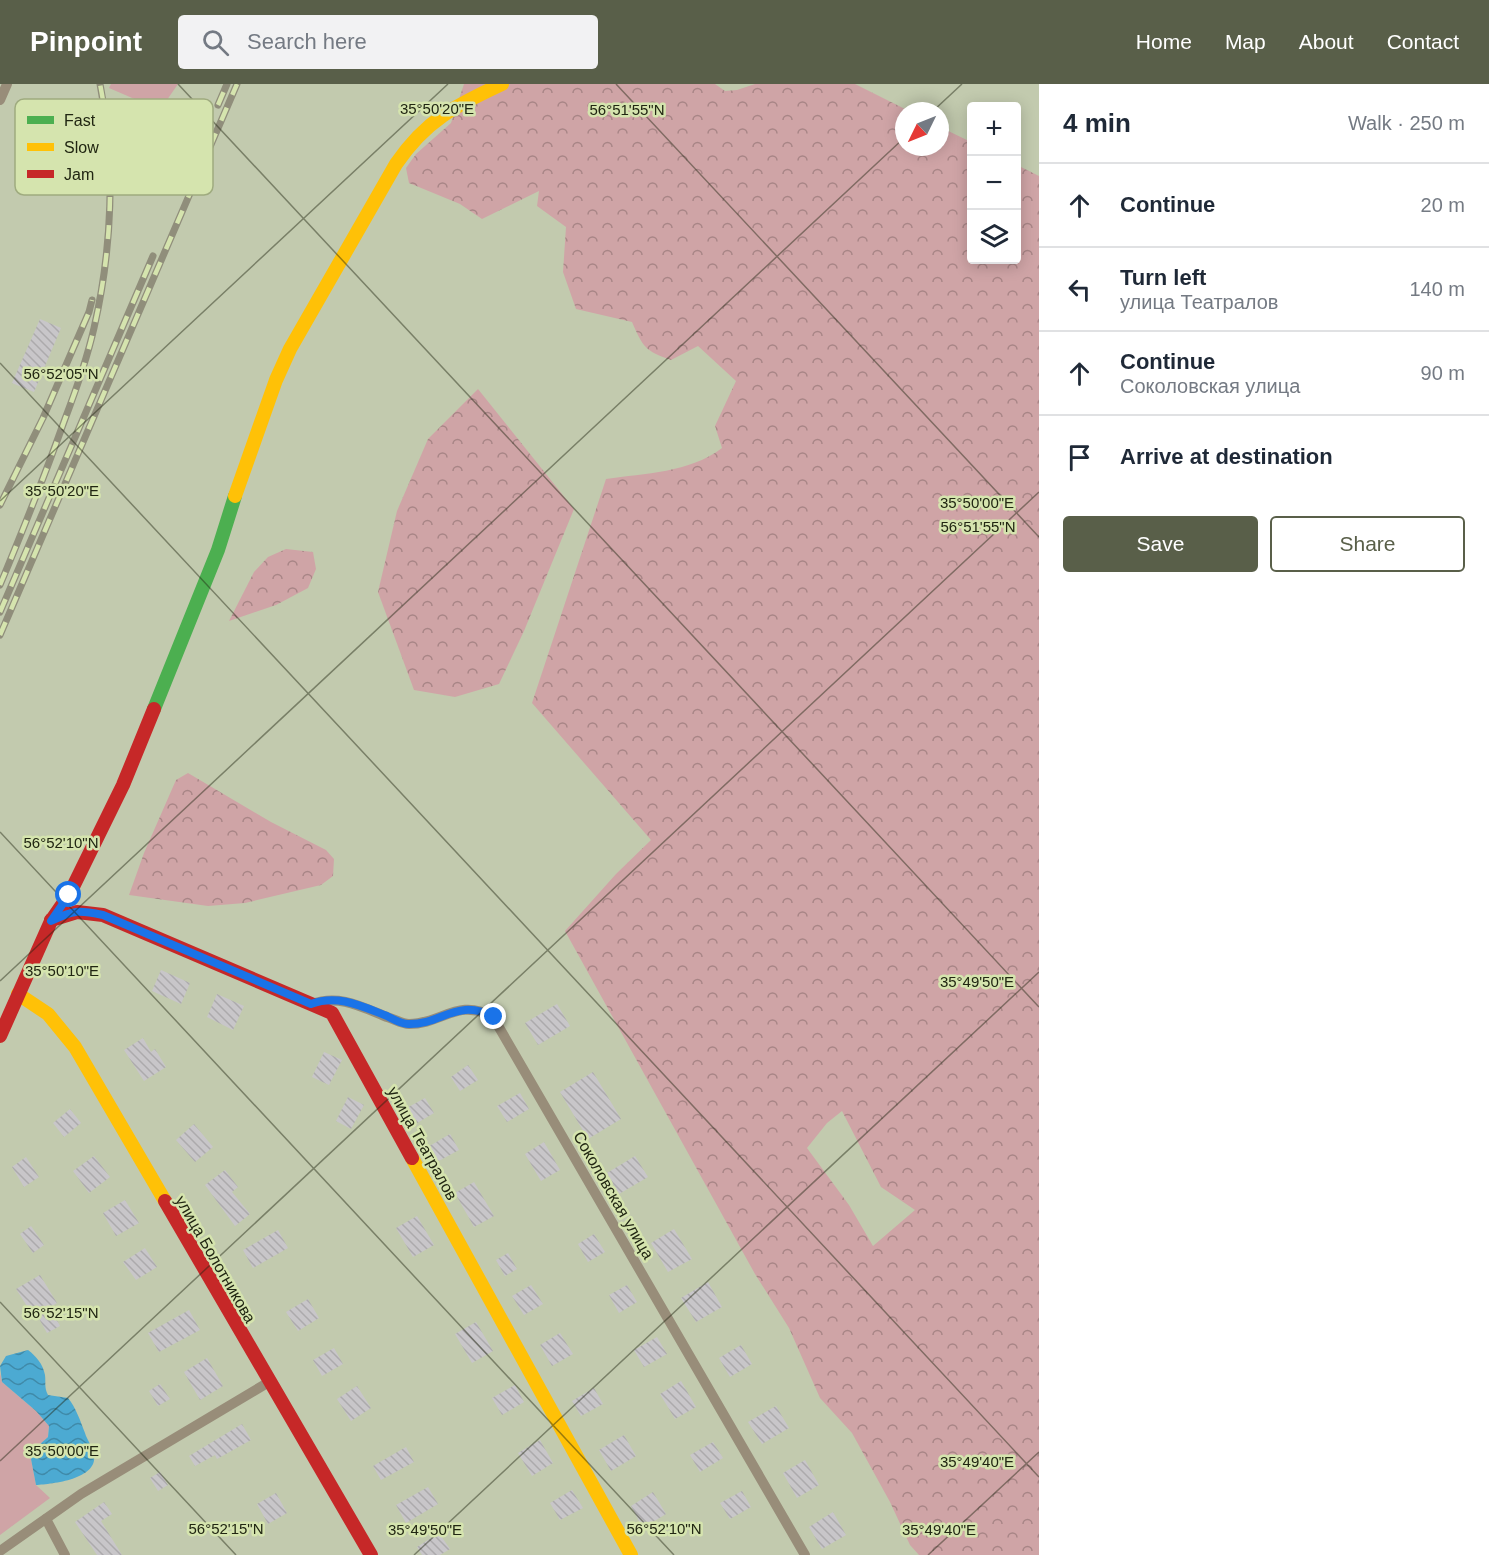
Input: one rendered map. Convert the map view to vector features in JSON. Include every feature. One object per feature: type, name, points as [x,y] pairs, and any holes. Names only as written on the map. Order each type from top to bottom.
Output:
[{"type":"street","points":[[0,100],[7,84]]},
{"type":"street","points":[[0,1036],[51,921],[69,895],[123,785],[218,550],[255,439],[290,348],[396,164],[413,140],[445,111],[502,84]]},
{"type":"street","name":"улица Театралов","points":[[51,921],[70,912],[81,911],[103,915],[332,1013],[631,1555]]},
{"type":"street","name":"улица Болотникова","points":[[18,994],[48,1014],[75,1047],[370,1555]]},
{"type":"street","name":"Соколовская улица","points":[[311,1004],[322,1000],[345,1000],[406,1024],[423,1023],[463,1009],[482,1010],[494,1017],[805,1555]]},
{"type":"street","points":[[0,1551],[81,1494],[268,1382]]},
{"type":"street","points":[[46,1519],[65,1555]]},
{"type":"green space","points":[[111,84],[178,84],[168,99],[134,99],[109,88]]},
{"type":"green space","points":[[464,84],[715,84],[725,91],[755,84],[855,84],[895,104],[895,156],[949,156],[949,131],[967,140],[967,264],[1021,264],[1021,167],[1039,176],[1039,1555],[919,1555],[910,1545],[890,1502],[852,1433],[820,1398],[789,1328],[755,1274],[565,931],[616,874],[651,840],[532,703],[606,479],[681,467],[695,463],[722,448],[715,426],[736,381],[698,346],[671,360],[650,351],[639,337],[632,322],[576,309],[563,272],[566,227],[537,206],[539,191],[482,219],[460,204],[409,183],[406,168],[416,154],[451,123]],"holes":[[[842,1111],[881,1187],[915,1210],[873,1246],[849,1205],[807,1148],[827,1123]]]},
{"type":"green space","points":[[478,389],[574,509],[524,631],[499,684],[455,697],[414,690],[378,592],[397,511],[428,439]]},
{"type":"green space","points":[[286,549],[313,552],[316,569],[308,588],[276,605],[229,621],[254,572],[268,557]]},
{"type":"green space","points":[[188,773],[271,822],[326,850],[334,859],[333,876],[321,885],[245,903],[208,906],[129,895],[144,853],[176,780]]},
{"type":"green space","points":[[0,1372],[2,1382],[36,1411],[49,1426],[48,1437],[39,1445],[31,1459],[36,1485],[50,1498],[0,1535]]},
{"type":"water","points":[[28,1350],[43,1367],[48,1395],[68,1398],[76,1410],[92,1449],[93,1463],[89,1470],[73,1479],[36,1485],[31,1459],[39,1445],[48,1437],[49,1426],[36,1411],[2,1382],[0,1366],[6,1356]]},
{"type":"building","points":[[40,319],[61,328],[34,392],[12,383]]},
{"type":"building","points":[[161,970],[190,983],[181,1004],[152,991]]},
{"type":"building","points":[[217,994],[244,1006],[233,1030],[207,1017]]},
{"type":"building","points":[[557,1004],[570,1026],[538,1045],[525,1023]]},
{"type":"building","points":[[143,1038],[151,1052],[155,1049],[166,1067],[144,1081],[124,1050]]},
{"type":"building","points":[[324,1052],[342,1060],[329,1085],[312,1077]]},
{"type":"building","points":[[468,1065],[478,1080],[460,1091],[451,1077]]},
{"type":"building","points":[[593,1072],[621,1119],[588,1139],[560,1092]]},
{"type":"building","points":[[520,1093],[529,1109],[507,1122],[497,1106]]},
{"type":"building","points":[[348,1097],[364,1105],[351,1129],[336,1121]]},
{"type":"building","points":[[425,1098],[434,1113],[412,1126],[403,1110]]},
{"type":"building","points":[[70,1109],[81,1123],[64,1137],[53,1123]]},
{"type":"building","points":[[194,1124],[213,1147],[195,1162],[176,1140]]},
{"type":"building","points":[[450,1134],[459,1150],[435,1163],[426,1148]]},
{"type":"building","points":[[544,1142],[560,1170],[541,1181],[525,1154]]},
{"type":"building","points":[[94,1156],[110,1177],[89,1193],[73,1171]]},
{"type":"building","points":[[635,1156],[648,1177],[619,1194],[607,1173]]},
{"type":"building","points":[[26,1157],[39,1177],[24,1187],[12,1167]]},
{"type":"building","points":[[225,1170],[238,1187],[232,1192],[250,1214],[235,1226],[205,1185]]},
{"type":"building","points":[[474,1182],[494,1216],[474,1227],[455,1193]]},
{"type":"building","points":[[125,1200],[139,1223],[116,1236],[103,1213]]},
{"type":"building","points":[[417,1216],[434,1245],[413,1257],[396,1228]]},
{"type":"building","points":[[31,1226],[44,1245],[33,1253],[20,1234]]},
{"type":"building","points":[[674,1229],[692,1259],[668,1272],[651,1243]]},
{"type":"building","points":[[278,1230],[288,1248],[253,1268],[243,1250]]},
{"type":"building","points":[[594,1234],[605,1252],[588,1262],[578,1244]]},
{"type":"building","points":[[145,1248],[157,1267],[136,1280],[123,1262]]},
{"type":"building","points":[[508,1253],[517,1269],[505,1276],[496,1260]]},
{"type":"building","points":[[40,1275],[57,1303],[50,1307],[60,1326],[47,1333],[37,1315],[34,1317],[16,1289]]},
{"type":"building","points":[[708,1282],[722,1307],[696,1322],[681,1298]]},
{"type":"building","points":[[531,1285],[543,1304],[524,1315],[512,1296]]},
{"type":"building","points":[[627,1285],[637,1302],[619,1313],[609,1295]]},
{"type":"building","points":[[308,1299],[319,1318],[298,1331],[286,1312]]},
{"type":"building","points":[[189,1310],[200,1330],[159,1352],[148,1333]]},
{"type":"building","points":[[476,1322],[493,1351],[472,1363],[455,1334]]},
{"type":"building","points":[[560,1333],[573,1354],[552,1366],[540,1345]]},
{"type":"building","points":[[657,1337],[667,1354],[644,1367],[634,1350]]},
{"type":"building","points":[[741,1345],[752,1364],[730,1377],[719,1358]]},
{"type":"building","points":[[334,1348],[343,1364],[322,1376],[313,1360]]},
{"type":"building","points":[[207,1358],[223,1386],[200,1400],[184,1372]]},
{"type":"building","points":[[681,1381],[696,1407],[675,1419],[660,1394]]},
{"type":"building","points":[[160,1384],[170,1399],[158,1406],[149,1391]]},
{"type":"building","points":[[515,1385],[524,1402],[502,1415],[492,1398]]},
{"type":"building","points":[[357,1386],[371,1408],[351,1421],[337,1399]]},
{"type":"building","points":[[594,1388],[603,1404],[581,1416],[572,1401]]},
{"type":"building","points":[[776,1406],[789,1428],[762,1444],[748,1422]]},
{"type":"building","points":[[242,1424],[251,1440],[217,1459],[215,1455],[195,1466],[189,1456]]},
{"type":"building","points":[[624,1435],[636,1456],[611,1471],[599,1450]]},
{"type":"building","points":[[540,1440],[553,1463],[532,1476],[518,1453]]},
{"type":"building","points":[[713,1442],[723,1458],[700,1472],[690,1455]]},
{"type":"building","points":[[406,1447],[414,1462],[381,1480],[373,1466]]},
{"type":"building","points":[[805,1460],[819,1485],[797,1498],[783,1473]]},
{"type":"building","points":[[160,1472],[168,1485],[158,1491],[150,1478]]},
{"type":"building","points":[[428,1487],[438,1504],[406,1523],[396,1505]]},
{"type":"building","points":[[572,1490],[583,1508],[560,1520],[550,1503]]},
{"type":"building","points":[[742,1491],[751,1507],[730,1519],[720,1503]]},
{"type":"building","points":[[653,1492],[666,1514],[643,1528],[631,1506]]},
{"type":"building","points":[[276,1493],[287,1513],[268,1524],[257,1504]]},
{"type":"building","points":[[104,1502],[112,1514],[101,1521],[122,1555],[97,1555],[75,1522]]},
{"type":"building","points":[[833,1512],[846,1535],[822,1549],[809,1527]]},
{"type":"building","points":[[439,1533],[450,1549],[440,1555],[422,1555],[417,1547]]},
{"type":"railway","points":[[100,84],[102,99]]},
{"type":"railway","points":[[218,105],[227,84]]},
{"type":"railway","points":[[213,140],[237,84]]},
{"type":"railway","points":[[0,585],[42,482],[85,363],[105,268],[110,195]]},
{"type":"railway","points":[[0,635],[189,195]]},
{"type":"railway","points":[[0,612],[153,256]]},
{"type":"railway","points":[[0,505],[43,418],[89,312],[92,300]]},
{"type":"traffic: fast","points":[[154,709],[218,550],[235,496]]},
{"type":"traffic: slow","points":[[235,496],[276,380],[290,349],[396,164],[430,125],[456,107],[502,84]]},
{"type":"traffic: slow","points":[[18,994],[48,1014],[75,1047],[165,1201]]},
{"type":"traffic: slow","points":[[412,1158],[631,1555]]},
{"type":"traffic: jam","points":[[0,1036],[51,921],[69,895],[123,785],[154,709]]},
{"type":"traffic: jam","points":[[51,920],[77,912],[103,915],[332,1013],[412,1158]]},
{"type":"traffic: jam","points":[[165,1201],[371,1555]]},
{"type":"route","points":[[69,895],[51,921],[70,912],[81,911],[103,915],[311,1004],[322,1000],[345,1000],[406,1024],[423,1023],[463,1009],[482,1010],[494,1017]]}]
